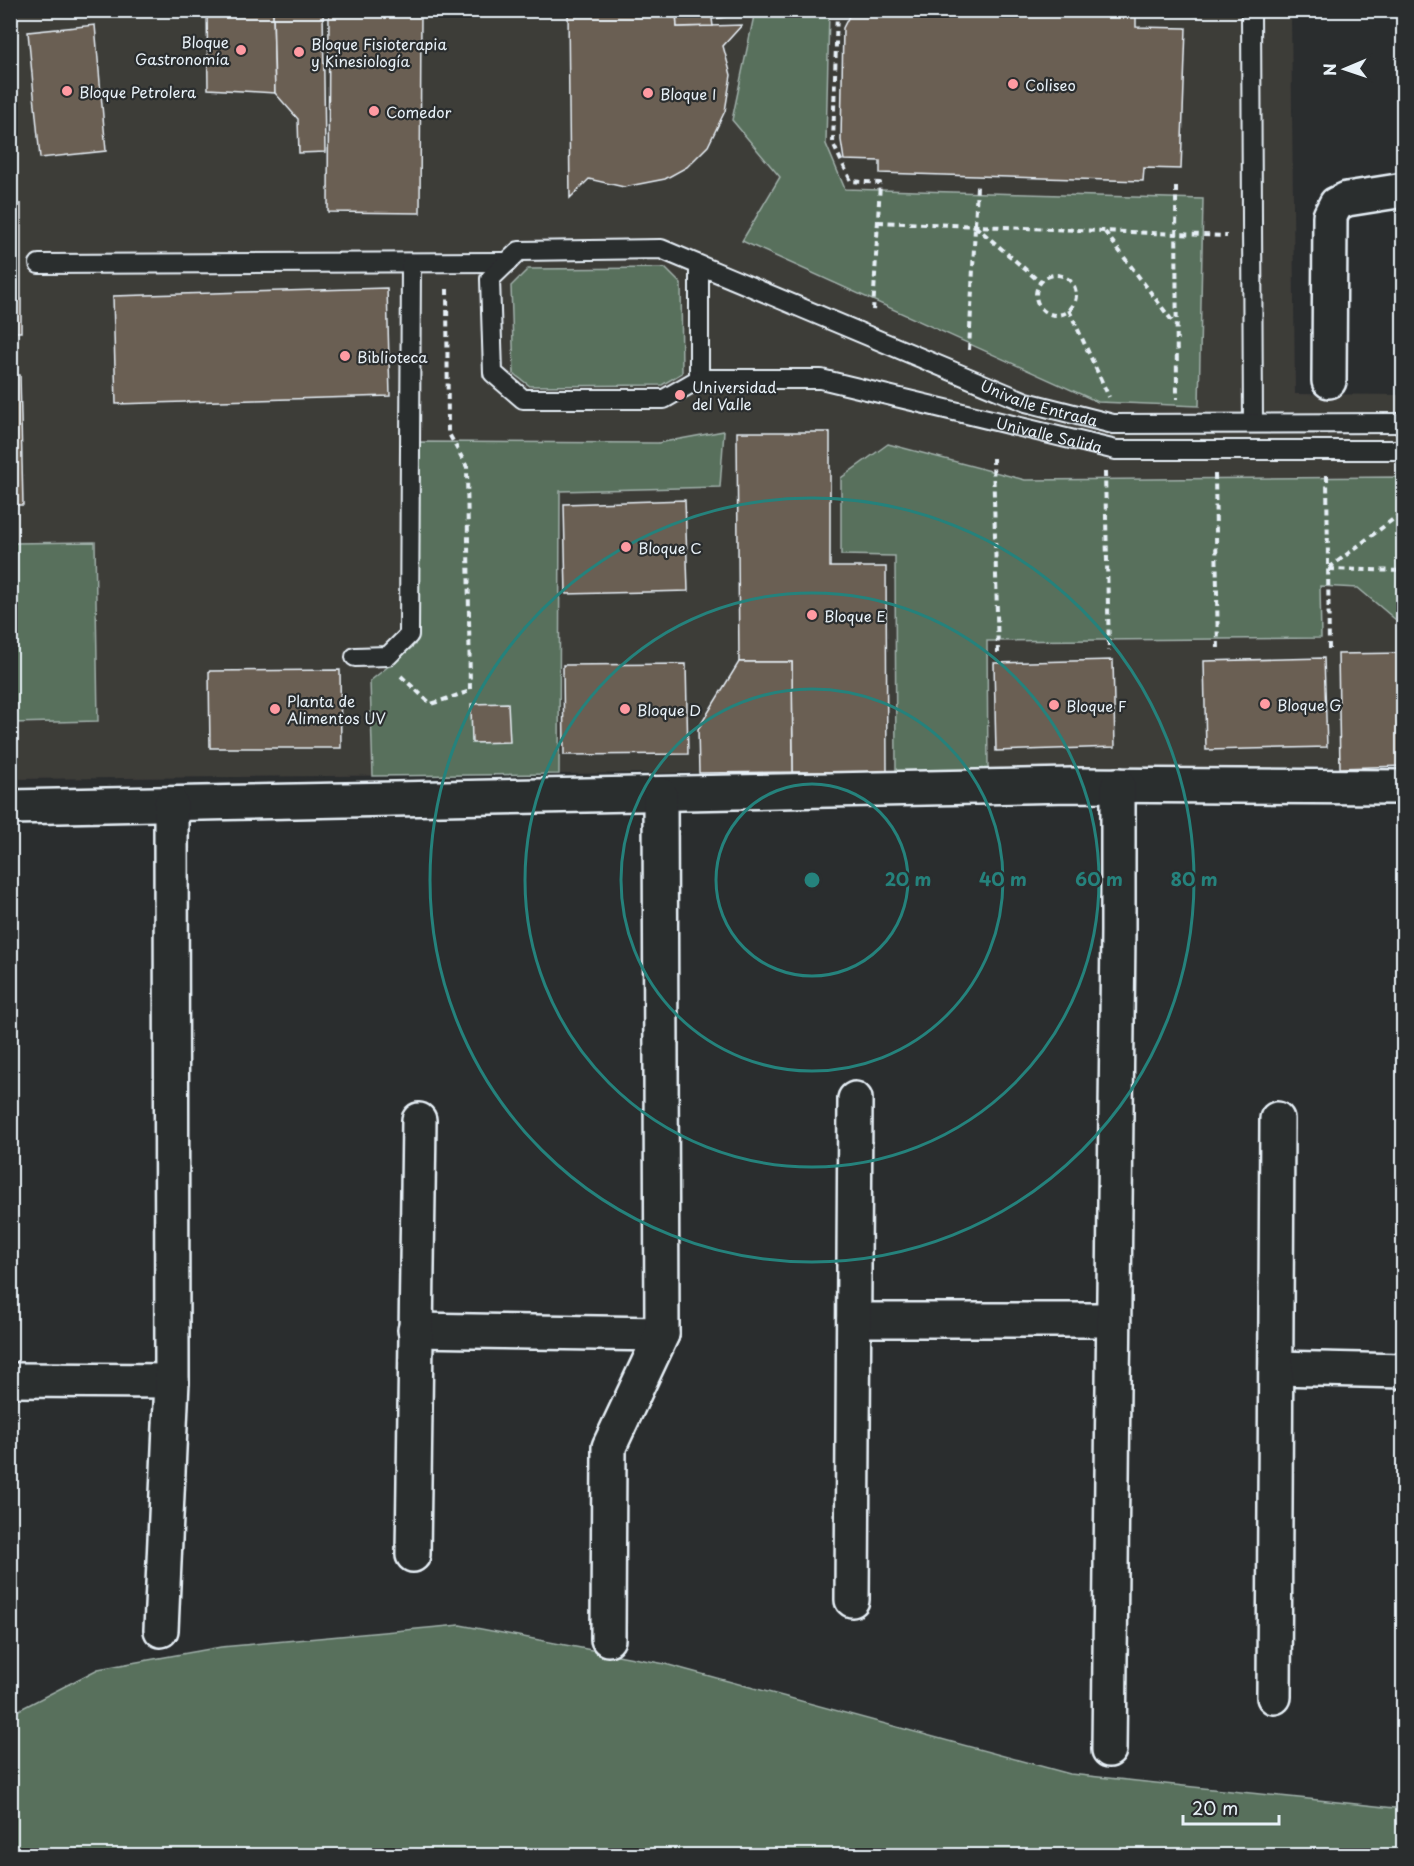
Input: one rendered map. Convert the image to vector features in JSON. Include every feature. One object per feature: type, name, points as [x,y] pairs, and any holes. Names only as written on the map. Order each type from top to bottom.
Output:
[{"type":"street","points":[[1329,381],[1330,216],[1336,204],[1347,199],[1404,190]]},
{"type":"street","points":[[10,807],[1118,785],[1404,787]]},
{"type":"street","points":[[1109,1750],[1118,785]]},
{"type":"street","points":[[608,1639],[609,1447],[662,1334],[660,794]]},
{"type":"street","points":[[161,1630],[172,1381],[171,804]]},
{"type":"street","points":[[852,1600],[855,1099]]},
{"type":"street","points":[[1274,1697],[1277,1119]]},
{"type":"street","points":[[413,1555],[419,1120]]},
{"type":"street","points":[[854,1320],[1112,1320]]},
{"type":"street","points":[[415,1330],[662,1334]]},
{"type":"street","points":[[1276,1368],[1404,1371]]},
{"type":"street","points":[[10,1380],[172,1381]]},
{"type":"lane","points":[[1251,10],[1252,423]]},
{"type":"lane","points":[[661,249],[699,266],[699,379],[664,399],[523,399],[493,373],[490,279],[519,251],[661,249]]},
{"type":"lane","points":[[39,264],[508,262]]},
{"type":"lane","points":[[355,657],[388,656],[409,635],[411,263]]},
{"type":"lane","name":"Univalle Entrada","points":[[699,266],[1026,402],[1113,424],[1404,423]]},
{"type":"lane","name":"Univalle Salida","points":[[699,379],[821,379],[1116,450],[1404,450]]},
{"type":"path","points":[[837,10],[833,144],[851,181],[880,183],[872,338]]},
{"type":"path","points":[[967,378],[976,186]]},
{"type":"path","points":[[1176,187],[1177,423]]},
{"type":"path","points":[[878,222],[1252,237]]},
{"type":"path","points":[[975,225],[1040,282]]},
{"type":"path","points":[[1105,231],[1177,327]]},
{"type":"path","points":[[381,656],[431,704],[470,691],[467,467],[448,432],[446,263]]},
{"type":"path","points":[[1050,274],[1070,279],[1077,291],[1074,305],[1069,310],[1056,315],[1043,311],[1036,300],[1037,287],[1040,282],[1050,274]]},
{"type":"path","points":[[1069,310],[1121,424]]},
{"type":"path","points":[[1105,447],[1109,651]]},
{"type":"path","points":[[1214,450],[1218,651]]},
{"type":"path","points":[[1326,450],[1329,650]]},
{"type":"path","points":[[993,459],[998,653]]},
{"type":"path","points":[[1328,569],[1404,511]]},
{"type":"path","points":[[1328,569],[1404,571]]},
{"type":"shaded area","name":"Universidad del Valle","points":[[10,11],[1291,11],[1295,394],[1403,395],[1403,766],[11,779]]},
{"type":"green space","points":[[755,11],[829,11],[826,144],[845,189],[1203,199],[1199,406],[1098,402],[742,241],[780,177],[732,120]]},
{"type":"green space","points":[[665,268],[681,284],[682,373],[662,385],[530,386],[514,374],[511,286],[528,269]]},
{"type":"green space","points":[[724,431],[720,487],[560,491],[559,774],[373,776],[370,681],[415,645],[420,442],[658,443]]},
{"type":"green space","points":[[888,444],[1025,480],[1403,477],[1403,626],[1358,588],[1320,586],[1321,638],[987,641],[988,771],[896,771],[895,556],[841,555],[841,478]]},
{"type":"green space","points":[[95,542],[98,721],[11,723],[11,543]]},
{"type":"green space","points":[[460,1625],[665,1664],[1070,1774],[1404,1809],[1403,1856],[575,1856],[486,1850],[339,1856],[11,1856],[11,1714],[98,1669],[221,1647]]},
{"type":"building","name":"Bloque Gastronomía","points":[[207,10],[273,10],[275,93],[208,89]]},
{"type":"building","name":"Bloque Fisioterapia y Kinesiología","points":[[273,10],[323,10],[325,152],[299,153],[298,119],[275,93]]},
{"type":"building","name":"Comedor","points":[[329,10],[421,10],[420,213],[328,212]]},
{"type":"building","name":"Bloque I","points":[[568,10],[676,10],[677,27],[742,25],[723,46],[731,75],[725,111],[708,146],[687,167],[665,179],[624,187],[589,179],[570,198]]},
{"type":"building","points":[[676,10],[734,10],[725,17],[712,19],[713,26],[677,27]]},
{"type":"building","name":"Coliseo","points":[[852,10],[1136,10],[1136,27],[1186,28],[1181,169],[1144,168],[1143,181],[880,173],[880,161],[844,160],[841,140],[843,28]]},
{"type":"building","name":"Bloque Petrolera","points":[[95,25],[106,151],[40,158],[28,32]]},
{"type":"building","points":[[10,204],[21,204],[21,332],[10,332]]},
{"type":"building","points":[[387,288],[390,396],[116,404],[113,296]]},
{"type":"building","points":[[10,375],[20,375],[23,505],[10,505]]},
{"type":"building","name":"Bloque E","points":[[737,432],[830,432],[830,567],[886,567],[887,772],[793,772],[792,662],[739,662]]},
{"type":"building","name":"Bloque C","points":[[685,500],[688,591],[566,594],[564,504]]},
{"type":"building","points":[[1404,653],[1404,766],[1340,768],[1338,654]]},
{"type":"building","name":"Bloque G","points":[[1324,658],[1327,747],[1206,750],[1204,661]]},
{"type":"building","name":"Bloque F","points":[[1113,660],[1115,747],[996,751],[994,663]]},
{"type":"building","points":[[739,662],[792,662],[793,772],[699,773],[698,729]]},
{"type":"building","name":"Bloque D","points":[[686,664],[688,754],[564,755],[563,665]]},
{"type":"building","name":"Planta de Alimentos UV","points":[[340,670],[341,748],[210,748],[209,671]]},
{"type":"building","points":[[508,703],[510,742],[472,743],[471,704]]},
{"type":"place","name":"Bloque Gastronomía","points":[[241,50]]},
{"type":"place","name":"Bloque Fisioterapia y Kinesiología","points":[[299,52]]},
{"type":"place","name":"Coliseo","points":[[1013,84]]},
{"type":"place","name":"Bloque Petrolera","points":[[67,91]]},
{"type":"place","name":"Bloque I","points":[[648,93]]},
{"type":"place","name":"Comedor","points":[[374,111]]},
{"type":"place","name":"Biblioteca","points":[[345,356]]},
{"type":"place","name":"Universidad del Valle","points":[[680,395]]},
{"type":"place","name":"Bloque C","points":[[626,547]]},
{"type":"place","name":"Bloque E","points":[[812,615]]},
{"type":"place","name":"Bloque G","points":[[1265,704]]},
{"type":"place","name":"Bloque F","points":[[1054,705]]},
{"type":"place","name":"Planta de Alimentos UV","points":[[275,709]]},
{"type":"place","name":"Bloque D","points":[[625,709]]}]
